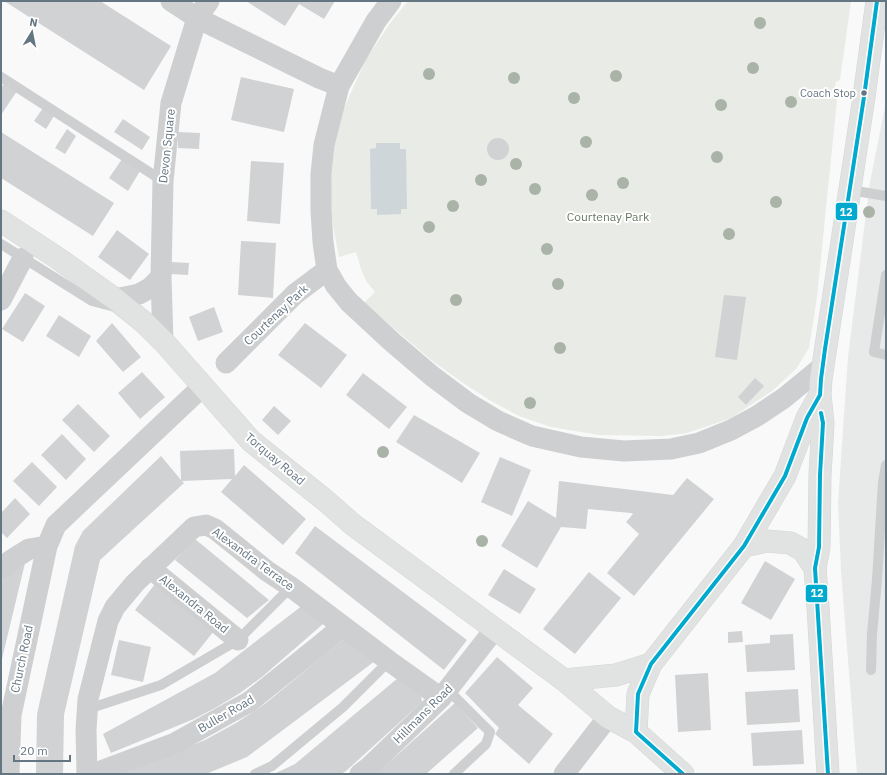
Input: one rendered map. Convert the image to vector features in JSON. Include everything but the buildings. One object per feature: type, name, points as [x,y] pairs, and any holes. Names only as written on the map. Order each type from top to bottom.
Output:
[{"type":"main road","points":[[828,774],[815,568],[819,547],[820,475],[823,423],[820,394],[877,1]]},
{"type":"main road","name":"Torquay Road","points":[[1,221],[56,257],[123,305],[146,324],[163,341],[251,441],[326,501],[352,524],[494,630],[564,680],[608,718],[636,732],[683,774]]},
{"type":"main road","points":[[636,732],[638,694],[651,664],[744,546],[785,476],[807,418],[820,394]]},
{"type":"main road","points":[[744,546],[767,541],[790,543],[803,550],[815,568]]},
{"type":"main road","points":[[564,680],[616,675],[651,664]]},
{"type":"street","points":[[171,1],[203,9],[319,78],[339,86]]},
{"type":"street","points":[[391,1],[376,21],[339,86],[324,145],[321,174],[323,242],[327,270],[336,286],[349,302],[432,376],[468,403],[498,421],[532,436],[581,447],[624,450],[671,449],[699,443],[732,430],[789,395],[823,366]]},
{"type":"street","name":"Devon Square","points":[[163,341],[161,278],[163,181],[172,103],[203,9]]},
{"type":"street","points":[[1,300],[23,258]]},
{"type":"street","name":"Courtenay Park","points":[[226,363],[295,294],[327,270]]},
{"type":"street","points":[[123,305],[150,288],[161,278]]},
{"type":"street","name":"Church Road","points":[[9,774],[11,715],[46,546],[56,524],[203,386]]},
{"type":"street","name":"Alexandra Terrace","points":[[87,774],[86,730],[88,699],[108,621],[115,607],[135,583],[194,527],[206,525],[215,529],[267,570],[389,661],[445,694]]},
{"type":"street","points":[[1,569],[10,561],[29,550],[46,546]]},
{"type":"street","name":"Alexandra Road","points":[[150,568],[238,640]]},
{"type":"street","name":"Buller Road","points":[[93,774],[175,743],[249,702],[343,626]]},
{"type":"street","name":"Hillmans Road","points":[[360,774],[445,694],[494,630]]},
{"type":"street","points":[[1,735],[11,715]]},
{"type":"street","points":[[564,774],[608,718]]},
{"type":"lane","points":[[1,77],[163,181]]},
{"type":"lane","points":[[850,190],[886,195]]},
{"type":"lane","points":[[1,244],[92,301],[123,305]]},
{"type":"lane","points":[[886,275],[874,352],[886,355]]},
{"type":"lane","points":[[871,670],[872,634],[883,482],[886,465]]},
{"type":"lane","points":[[88,709],[161,685],[238,640],[291,587]]},
{"type":"lane","points":[[255,774],[272,766],[343,707],[389,661]]},
{"type":"lane","points":[[445,694],[490,732],[486,744],[454,774]]},
{"type":"shaded area","points":[[886,102],[886,774],[857,774],[841,571],[838,503],[848,357],[870,182]]},
{"type":"shaded area","points":[[376,143],[400,143],[400,149],[406,149],[407,209],[401,209],[401,214],[377,215],[377,209],[371,209],[370,149],[376,148]]},
{"type":"green space","name":"Courtenay Park","points":[[408,1],[851,1],[840,80],[836,82],[833,96],[837,100],[817,297],[809,348],[796,369],[772,391],[731,418],[687,433],[663,436],[599,435],[551,427],[519,416],[491,401],[430,359],[364,303],[375,292],[366,281],[356,252],[339,257],[331,215],[331,180],[334,149],[341,115],[366,59],[391,22]]},
{"type":"transit line","name":"12","points":[[683,774],[636,732],[638,694],[651,664],[744,546],[785,476],[807,418],[820,395],[825,349],[864,97],[877,1]]},
{"type":"transit line","name":"12","points":[[821,413],[823,423],[820,475],[819,547],[815,568],[828,774]]},
{"type":"place","name":"Coach Stop","points":[[864,93]]}]
